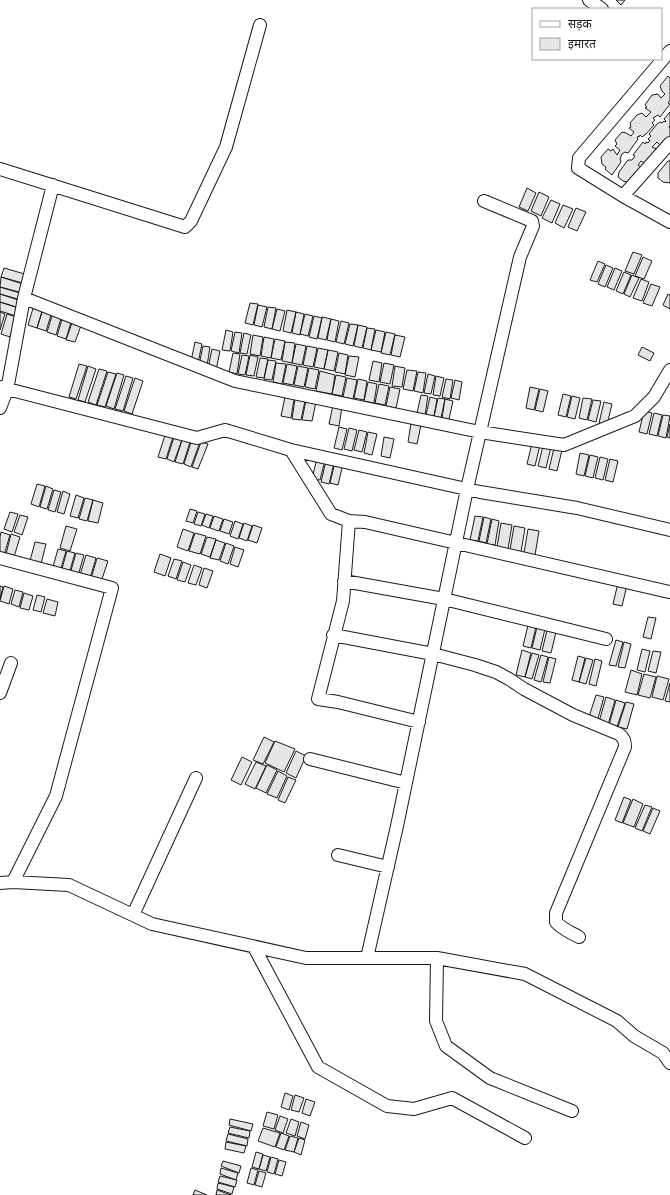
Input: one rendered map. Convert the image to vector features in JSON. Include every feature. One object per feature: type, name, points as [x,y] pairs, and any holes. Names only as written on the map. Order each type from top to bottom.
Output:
[{"type":"street","points":[[589,0],[601,8]]},
{"type":"street","points":[[0,169],[185,228],[191,221],[226,147],[260,26]]},
{"type":"street","points":[[662,60],[579,158],[578,168],[623,196],[670,222]]},
{"type":"street","points":[[623,196],[670,143]]},
{"type":"street","points":[[0,408],[24,298],[53,185]]},
{"type":"street","points":[[367,958],[406,784],[467,489],[520,257],[533,226],[532,221],[484,201]]},
{"type":"street","points":[[24,298],[235,381],[480,432],[564,446],[635,416],[654,397],[670,370]]},
{"type":"street","points":[[4,389],[197,438],[225,430],[291,450],[467,489],[577,508],[670,530]]},
{"type":"street","points":[[291,450],[331,514],[349,521],[365,522],[669,592]]},
{"type":"street","points":[[349,521],[342,601],[318,699],[338,702],[419,722]]},
{"type":"street","points":[[0,558],[112,588],[56,796],[14,882]]},
{"type":"street","points":[[344,581],[444,599],[606,639]]},
{"type":"street","points":[[333,635],[433,654],[496,672],[547,702],[573,715],[619,734],[623,738],[625,747],[556,913],[556,922],[564,929],[579,937]]},
{"type":"street","points":[[0,693],[12,663]]},
{"type":"street","points":[[310,759],[406,784]]},
{"type":"street","points":[[133,915],[196,778]]},
{"type":"street","points":[[338,855],[388,867]]},
{"type":"street","points":[[0,884],[14,882],[69,885],[152,924],[306,958],[437,958],[525,974],[617,1021],[634,1036],[663,1053],[670,1063]]},
{"type":"street","points":[[254,946],[318,1067],[387,1106],[414,1109],[452,1098],[526,1138]]},
{"type":"street","points":[[437,958],[436,1021],[446,1046],[490,1078],[572,1111]]},
{"type":"building","points":[[616,0],[625,0],[621,5]]},
{"type":"building","points":[[668,76],[670,78],[670,100],[668,103],[670,104],[660,117],[658,115],[653,118],[655,120],[652,123],[654,125],[642,137],[640,135],[639,137],[638,136],[638,139],[628,153],[625,152],[622,154],[620,159],[621,162],[612,175],[605,169],[606,167],[602,164],[601,157],[608,149],[611,151],[613,149],[617,155],[620,150],[615,146],[617,144],[615,140],[622,132],[631,136],[634,132],[629,128],[631,127],[630,123],[637,115],[642,113],[646,117],[651,112],[645,108],[647,107],[645,105],[652,95],[658,94],[661,98],[665,94],[660,86]]},
{"type":"building","points":[[670,112],[670,139],[661,146],[657,142],[652,147],[657,149],[645,164],[641,161],[638,165],[641,167],[631,183],[623,181],[618,177],[619,172],[628,160],[632,160],[635,156],[633,155],[643,142],[645,144],[646,142],[648,143],[650,140],[648,139],[651,136],[649,134],[657,124],[666,121],[664,119]]},
{"type":"building","points":[[668,161],[670,161],[670,183],[663,182],[658,178],[658,173]]},
{"type":"building","points":[[527,188],[536,193],[528,211],[519,207]]},
{"type":"building","points":[[539,192],[549,197],[541,216],[531,211]]},
{"type":"building","points":[[551,200],[560,204],[552,223],[542,218]]},
{"type":"building","points":[[563,205],[573,209],[564,228],[555,223]]},
{"type":"building","points":[[576,208],[586,212],[577,231],[568,227]]},
{"type":"building","points":[[633,252],[642,255],[634,274],[625,271]]},
{"type":"building","points":[[643,257],[652,261],[644,279],[635,276]]},
{"type":"building","points":[[598,261],[605,264],[597,282],[590,280]]},
{"type":"building","points":[[606,265],[613,268],[605,287],[598,284]]},
{"type":"building","points":[[4,268],[28,275],[26,284],[1,277]]},
{"type":"building","points":[[615,268],[622,271],[614,290],[607,287]]},
{"type":"building","points":[[624,272],[631,275],[623,294],[616,291]]},
{"type":"building","points":[[632,275],[639,278],[630,297],[624,294]]},
{"type":"building","points":[[1,277],[26,285],[23,293],[0,287]]},
{"type":"building","points":[[641,279],[649,282],[642,301],[633,298]]},
{"type":"building","points":[[651,284],[660,287],[652,306],[643,303]]},
{"type":"building","points":[[0,287],[23,294],[21,300],[0,294]]},
{"type":"building","points":[[0,294],[21,301],[19,308],[0,302]]},
{"type":"building","points":[[668,294],[670,295],[670,309],[663,305]]},
{"type":"building","points":[[0,302],[19,308],[16,316],[0,311]]},
{"type":"building","points":[[250,303],[258,304],[253,325],[245,323]]},
{"type":"building","points":[[34,305],[43,308],[37,328],[28,325]]},
{"type":"building","points":[[258,305],[267,307],[262,327],[254,325]]},
{"type":"building","points":[[268,307],[276,308],[272,329],[264,327]]},
{"type":"building","points":[[43,309],[52,312],[46,331],[37,328]]},
{"type":"building","points":[[277,309],[285,311],[280,331],[272,329]]},
{"type":"building","points":[[287,310],[296,312],[291,333],[283,331]]},
{"type":"building","points":[[0,312],[5,314],[0,330]]},
{"type":"building","points":[[296,312],[304,314],[300,335],[292,333]]},
{"type":"building","points":[[53,313],[62,315],[56,335],[47,332]]},
{"type":"building","points":[[7,314],[16,317],[10,337],[1,334]]},
{"type":"building","points":[[305,314],[313,316],[308,336],[300,334]]},
{"type":"building","points":[[63,316],[72,319],[66,339],[57,336]]},
{"type":"building","points":[[314,316],[322,318],[317,339],[309,337]]},
{"type":"building","points":[[322,317],[331,319],[326,340],[318,338]]},
{"type":"building","points":[[331,319],[339,321],[335,342],[327,340]]},
{"type":"building","points":[[73,320],[82,323],[75,342],[66,340]]},
{"type":"building","points":[[341,321],[349,323],[344,344],[336,342]]},
{"type":"building","points":[[350,324],[358,325],[353,346],[345,344]]},
{"type":"building","points":[[358,325],[367,327],[362,348],[354,346]]},
{"type":"building","points":[[367,328],[375,329],[371,350],[363,348]]},
{"type":"building","points":[[226,330],[233,332],[230,351],[222,350]]},
{"type":"building","points":[[376,330],[385,332],[381,352],[371,350]]},
{"type":"building","points":[[235,332],[242,333],[239,353],[231,351]]},
{"type":"building","points":[[386,332],[395,334],[390,355],[381,353]]},
{"type":"building","points":[[244,333],[251,335],[247,354],[240,353]]},
{"type":"building","points":[[253,335],[263,337],[260,356],[250,354]]},
{"type":"building","points":[[395,335],[405,337],[400,357],[391,355]]},
{"type":"building","points":[[264,337],[274,339],[271,358],[261,356]]},
{"type":"building","points":[[275,339],[285,341],[281,360],[271,358]]},
{"type":"building","points":[[195,342],[202,344],[198,363],[191,361]]},
{"type":"building","points":[[285,342],[295,343],[292,363],[282,361]]},
{"type":"building","points":[[296,344],[306,346],[302,365],[292,363]]},
{"type":"building","points":[[203,346],[210,347],[207,366],[199,365]]},
{"type":"building","points":[[307,346],[317,348],[313,367],[303,365]]},
{"type":"building","points":[[642,347],[654,353],[650,361],[638,355]]},
{"type":"building","points":[[318,348],[328,350],[324,369],[314,367]]},
{"type":"building","points":[[212,349],[220,351],[216,370],[208,368]]},
{"type":"building","points":[[328,350],[338,352],[334,371],[324,369]]},
{"type":"building","points":[[233,353],[240,354],[237,374],[229,372]]},
{"type":"building","points":[[339,353],[348,355],[345,374],[335,372]]},
{"type":"building","points":[[242,355],[249,356],[245,375],[238,374]]},
{"type":"building","points":[[250,355],[258,357],[254,376],[246,375]]},
{"type":"building","points":[[349,356],[359,357],[355,377],[345,375]]},
{"type":"building","points":[[260,358],[268,359],[264,378],[256,377]]},
{"type":"building","points":[[268,360],[276,361],[272,380],[264,379]]},
{"type":"building","points":[[373,361],[382,363],[379,382],[369,380]]},
{"type":"building","points":[[276,363],[286,364],[282,384],[273,382]]},
{"type":"building","points":[[384,363],[394,365],[390,384],[380,382]]},
{"type":"building","points":[[79,364],[87,366],[76,399],[69,397]]},
{"type":"building","points":[[287,364],[297,366],[293,385],[283,383]]},
{"type":"building","points":[[88,366],[96,369],[85,402],[78,400]]},
{"type":"building","points":[[298,366],[308,368],[304,387],[294,385]]},
{"type":"building","points":[[395,366],[405,368],[402,387],[392,386]]},
{"type":"building","points":[[309,368],[319,370],[315,389],[305,387]]},
{"type":"building","points":[[99,369],[107,371],[96,405],[88,402]]},
{"type":"building","points":[[407,370],[417,371],[413,391],[403,389]]},
{"type":"building","points":[[320,371],[335,375],[332,394],[316,391]]},
{"type":"building","points":[[108,372],[116,374],[105,407],[97,405]]},
{"type":"building","points":[[418,372],[426,373],[423,393],[414,391]]},
{"type":"building","points":[[117,373],[124,375],[114,409],[106,406]]},
{"type":"building","points":[[428,374],[435,376],[431,394],[424,393]]},
{"type":"building","points":[[336,375],[346,377],[342,396],[332,394]]},
{"type":"building","points":[[126,376],[133,378],[123,411],[115,409]]},
{"type":"building","points":[[436,376],[444,378],[440,396],[433,395]]},
{"type":"building","points":[[135,378],[143,381],[132,414],[124,411]]},
{"type":"building","points":[[347,378],[357,380],[353,399],[343,397]]},
{"type":"building","points":[[358,379],[367,381],[364,400],[354,398]]},
{"type":"building","points":[[446,379],[453,380],[450,399],[442,397]]},
{"type":"building","points":[[455,380],[462,382],[459,400],[451,398]]},
{"type":"building","points":[[368,382],[377,384],[374,403],[364,401]]},
{"type":"building","points":[[379,384],[389,386],[385,405],[375,403]]},
{"type":"building","points":[[390,387],[400,389],[396,408],[386,406]]},
{"type":"building","points":[[530,387],[539,389],[534,410],[526,408]]},
{"type":"building","points":[[540,389],[548,391],[543,412],[535,410]]},
{"type":"building","points":[[563,394],[571,396],[566,417],[558,415]]},
{"type":"building","points":[[421,395],[428,396],[425,415],[417,413]]},
{"type":"building","points":[[572,396],[580,398],[575,419],[567,417]]},
{"type":"building","points":[[285,397],[294,399],[291,418],[281,416]]},
{"type":"building","points":[[430,397],[437,399],[434,417],[426,415]]},
{"type":"building","points":[[438,398],[445,399],[441,418],[434,416]]},
{"type":"building","points":[[583,398],[592,399],[587,420],[579,418]]},
{"type":"building","points":[[295,399],[305,401],[301,420],[292,419]]},
{"type":"building","points":[[445,399],[453,401],[449,419],[442,418]]},
{"type":"building","points":[[306,400],[316,402],[312,421],[302,420]]},
{"type":"building","points":[[593,400],[601,401],[596,422],[588,420]]},
{"type":"building","points":[[604,402],[612,404],[607,425],[599,423]]},
{"type":"building","points":[[333,405],[342,407],[339,426],[329,424]]},
{"type":"building","points":[[644,411],[652,413],[647,434],[639,432]]},
{"type":"building","points":[[654,413],[662,415],[657,436],[649,434]]},
{"type":"building","points":[[663,415],[670,416],[666,438],[658,436]]},
{"type":"building","points":[[411,423],[421,425],[417,444],[408,442]]},
{"type":"building","points":[[670,424],[670,438],[667,437]]},
{"type":"building","points":[[339,427],[347,429],[342,450],[334,448]]},
{"type":"building","points":[[349,428],[357,430],[352,451],[344,449]]},
{"type":"building","points":[[359,430],[367,432],[362,452],[354,450]]},
{"type":"building","points":[[166,432],[174,434],[166,459],[158,457]]},
{"type":"building","points":[[368,432],[377,434],[372,455],[364,453]]},
{"type":"building","points":[[175,434],[183,437],[174,462],[167,459]]},
{"type":"building","points":[[183,437],[191,439],[183,464],[175,462]]},
{"type":"building","points":[[384,437],[394,439],[390,458],[381,456]]},
{"type":"building","points":[[192,439],[200,442],[191,467],[184,464]]},
{"type":"building","points":[[201,442],[208,444],[198,469],[192,467]]},
{"type":"building","points":[[532,443],[540,445],[535,466],[527,464]]},
{"type":"building","points":[[543,446],[551,447],[546,468],[538,466]]},
{"type":"building","points":[[554,448],[562,450],[557,471],[549,469]]},
{"type":"building","points":[[580,453],[589,455],[584,476],[576,474]]},
{"type":"building","points":[[590,455],[598,457],[593,478],[585,476]]},
{"type":"building","points":[[600,457],[608,459],[603,480],[595,478]]},
{"type":"building","points":[[317,458],[325,460],[320,480],[312,479]]},
{"type":"building","points":[[610,459],[618,461],[613,482],[605,480]]},
{"type":"building","points":[[326,461],[334,463],[329,484],[321,482]]},
{"type":"building","points":[[335,462],[343,464],[338,485],[330,483]]},
{"type":"building","points":[[37,484],[45,486],[39,507],[31,504]]},
{"type":"building","points":[[46,486],[53,489],[47,509],[40,507]]},
{"type":"building","points":[[54,490],[61,492],[55,512],[48,510]]},
{"type":"building","points":[[63,491],[70,494],[64,514],[57,512]]},
{"type":"building","points":[[76,495],[84,498],[78,518],[70,516]]},
{"type":"building","points":[[85,498],[93,500],[87,521],[79,519]]},
{"type":"building","points":[[93,500],[103,503],[98,523],[88,521]]},
{"type":"building","points":[[190,509],[197,511],[193,523],[186,521]]},
{"type":"building","points":[[10,512],[18,514],[12,532],[4,529]]},
{"type":"building","points":[[198,512],[205,514],[201,526],[194,524]]},
{"type":"building","points":[[206,514],[213,516],[209,528],[202,525]]},
{"type":"building","points":[[20,515],[28,517],[22,535],[14,532]]},
{"type":"building","points":[[214,516],[223,519],[219,531],[210,528]]},
{"type":"building","points":[[475,516],[483,517],[478,541],[470,540]]},
{"type":"building","points":[[484,517],[491,519],[486,543],[479,541]]},
{"type":"building","points":[[224,519],[233,522],[229,534],[220,531]]},
{"type":"building","points":[[492,519],[499,521],[495,545],[487,544]]},
{"type":"building","points":[[235,521],[243,524],[238,539],[230,536]]},
{"type":"building","points":[[244,523],[252,526],[247,541],[239,538]]},
{"type":"building","points":[[501,523],[512,525],[508,549],[497,547]]},
{"type":"building","points":[[253,525],[262,528],[257,543],[248,540]]},
{"type":"building","points":[[66,526],[77,529],[70,551],[60,548]]},
{"type":"building","points":[[514,526],[525,528],[521,552],[510,550]]},
{"type":"building","points":[[183,529],[194,533],[188,551],[177,547]]},
{"type":"building","points":[[528,529],[539,531],[535,555],[524,553]]},
{"type":"building","points":[[1,532],[10,535],[4,555],[0,554]]},
{"type":"building","points":[[195,533],[206,536],[200,554],[189,551]]},
{"type":"building","points":[[11,534],[20,537],[14,557],[6,554]]},
{"type":"building","points":[[207,537],[216,539],[210,557],[201,554]]},
{"type":"building","points":[[216,540],[225,543],[219,560],[210,558]]},
{"type":"building","points":[[35,542],[46,544],[41,564],[30,561]]},
{"type":"building","points":[[226,543],[234,546],[228,564],[220,561]]},
{"type":"building","points":[[235,547],[244,550],[238,567],[230,564]]},
{"type":"building","points":[[58,549],[66,551],[60,572],[52,570]]},
{"type":"building","points":[[67,551],[75,553],[69,574],[61,572]]},
{"type":"building","points":[[76,553],[84,555],[78,576],[70,574]]},
{"type":"building","points":[[160,554],[171,558],[165,576],[154,572]]},
{"type":"building","points":[[86,555],[96,558],[90,578],[80,575]]},
{"type":"building","points":[[97,558],[108,561],[101,582],[91,579]]},
{"type":"building","points":[[174,559],[182,561],[176,579],[168,576]]},
{"type":"building","points":[[183,562],[191,565],[185,582],[177,580]]},
{"type":"building","points":[[194,565],[202,568],[196,585],[188,583]]},
{"type":"building","points":[[204,568],[213,571],[207,588],[199,585]]},
{"type":"building","points":[[618,583],[627,585],[622,606],[613,604]]},
{"type":"building","points":[[0,586],[3,587],[0,599]]},
{"type":"building","points":[[4,586],[13,589],[9,604],[0,601]]},
{"type":"building","points":[[15,590],[23,592],[19,607],[11,604]]},
{"type":"building","points":[[24,593],[33,596],[29,610],[20,608]]},
{"type":"building","points":[[37,595],[45,597],[41,612],[33,610]]},
{"type":"building","points":[[47,599],[58,602],[55,616],[43,613]]},
{"type":"building","points":[[648,617],[656,618],[651,639],[643,637]]},
{"type":"building","points":[[528,625],[536,627],[531,648],[523,646]]},
{"type":"building","points":[[537,627],[545,629],[540,650],[532,648]]},
{"type":"building","points":[[547,630],[556,632],[551,653],[542,651]]},
{"type":"building","points":[[616,640],[623,642],[616,666],[609,665]]},
{"type":"building","points":[[624,642],[631,644],[625,668],[618,667]]},
{"type":"building","points":[[642,649],[650,651],[645,672],[637,670]]},
{"type":"building","points":[[522,650],[531,653],[525,677],[516,675]]},
{"type":"building","points":[[653,651],[661,652],[656,673],[648,671]]},
{"type":"building","points":[[532,653],[539,655],[532,679],[525,677]]},
{"type":"building","points":[[541,655],[548,657],[541,682],[534,680]]},
{"type":"building","points":[[578,656],[585,658],[579,682],[572,680]]},
{"type":"building","points":[[549,657],[556,659],[550,683],[543,682]]},
{"type":"building","points":[[586,658],[593,660],[586,684],[579,682]]},
{"type":"building","points":[[595,659],[602,661],[596,686],[589,684]]},
{"type":"building","points":[[631,670],[642,674],[637,695],[625,692]]},
{"type":"building","points":[[644,674],[656,677],[650,698],[638,695]]},
{"type":"building","points":[[657,676],[669,679],[663,700],[652,697]]},
{"type":"building","points":[[670,683],[670,702],[665,701]]},
{"type":"building","points":[[596,695],[604,697],[597,722],[588,720]]},
{"type":"building","points":[[606,697],[615,700],[608,725],[599,722]]},
{"type":"building","points":[[616,700],[625,703],[617,727],[609,725]]},
{"type":"building","points":[[626,702],[634,704],[627,729],[618,727]]},
{"type":"building","points":[[264,737],[274,742],[263,764],[253,760]]},
{"type":"building","points":[[275,741],[295,749],[284,772],[265,763]]},
{"type":"building","points":[[296,751],[306,756],[296,778],[286,773]]},
{"type":"building","points":[[242,757],[252,762],[241,785],[231,780]]},
{"type":"building","points":[[256,762],[266,766],[255,789],[245,784]]},
{"type":"building","points":[[267,765],[277,770],[266,793],[256,788]]},
{"type":"building","points":[[278,771],[287,776],[277,798],[267,794]]},
{"type":"building","points":[[288,777],[296,780],[285,803],[278,800]]},
{"type":"building","points":[[624,797],[631,800],[622,823],[615,820]]},
{"type":"building","points":[[633,799],[643,804],[634,827],[623,823]]},
{"type":"building","points":[[645,805],[652,807],[642,831],[635,828]]},
{"type":"building","points":[[653,808],[660,811],[650,834],[643,831]]},
{"type":"building","points":[[285,1093],[293,1096],[289,1110],[281,1107]]},
{"type":"building","points":[[295,1095],[304,1098],[299,1112],[291,1110]]},
{"type":"building","points":[[306,1099],[315,1102],[310,1116],[302,1113]]},
{"type":"building","points":[[267,1112],[278,1115],[274,1129],[263,1126]]},
{"type":"building","points":[[280,1116],[288,1119],[283,1133],[275,1130]]},
{"type":"building","points":[[230,1119],[253,1124],[251,1131],[229,1125]]},
{"type":"building","points":[[291,1119],[299,1122],[295,1136],[286,1133]]},
{"type":"building","points":[[301,1122],[309,1125],[305,1139],[297,1136]]},
{"type":"building","points":[[230,1127],[250,1131],[249,1138],[228,1133]]},
{"type":"building","points":[[263,1128],[280,1133],[275,1147],[258,1141]]},
{"type":"building","points":[[281,1133],[289,1136],[284,1150],[276,1147]]},
{"type":"building","points":[[228,1134],[248,1139],[247,1146],[226,1141]]},
{"type":"building","points":[[290,1136],[298,1138],[294,1152],[285,1150]]},
{"type":"building","points":[[299,1138],[305,1140],[301,1155],[294,1152]]},
{"type":"building","points":[[226,1142],[246,1146],[244,1153],[225,1149]]},
{"type":"building","points":[[256,1152],[263,1154],[259,1169],[252,1167]]},
{"type":"building","points":[[263,1155],[270,1157],[266,1171],[259,1169]]},
{"type":"building","points":[[271,1157],[278,1159],[274,1174],[267,1172]]},
{"type":"building","points":[[279,1160],[286,1162],[282,1176],[275,1174]]},
{"type":"building","points":[[223,1161],[241,1166],[239,1173],[221,1166]]},
{"type":"building","points":[[221,1168],[238,1173],[236,1180],[220,1174]]},
{"type":"building","points":[[251,1168],[258,1170],[254,1185],[247,1183]]},
{"type":"building","points":[[259,1171],[266,1173],[262,1187],[255,1185]]},
{"type":"building","points":[[220,1176],[237,1180],[235,1187],[218,1182]]},
{"type":"building","points":[[218,1183],[234,1187],[232,1194],[217,1189]]},
{"type":"building","points":[[195,1190],[207,1195],[193,1195]]},
{"type":"building","points":[[217,1190],[231,1195],[216,1195]]}]
